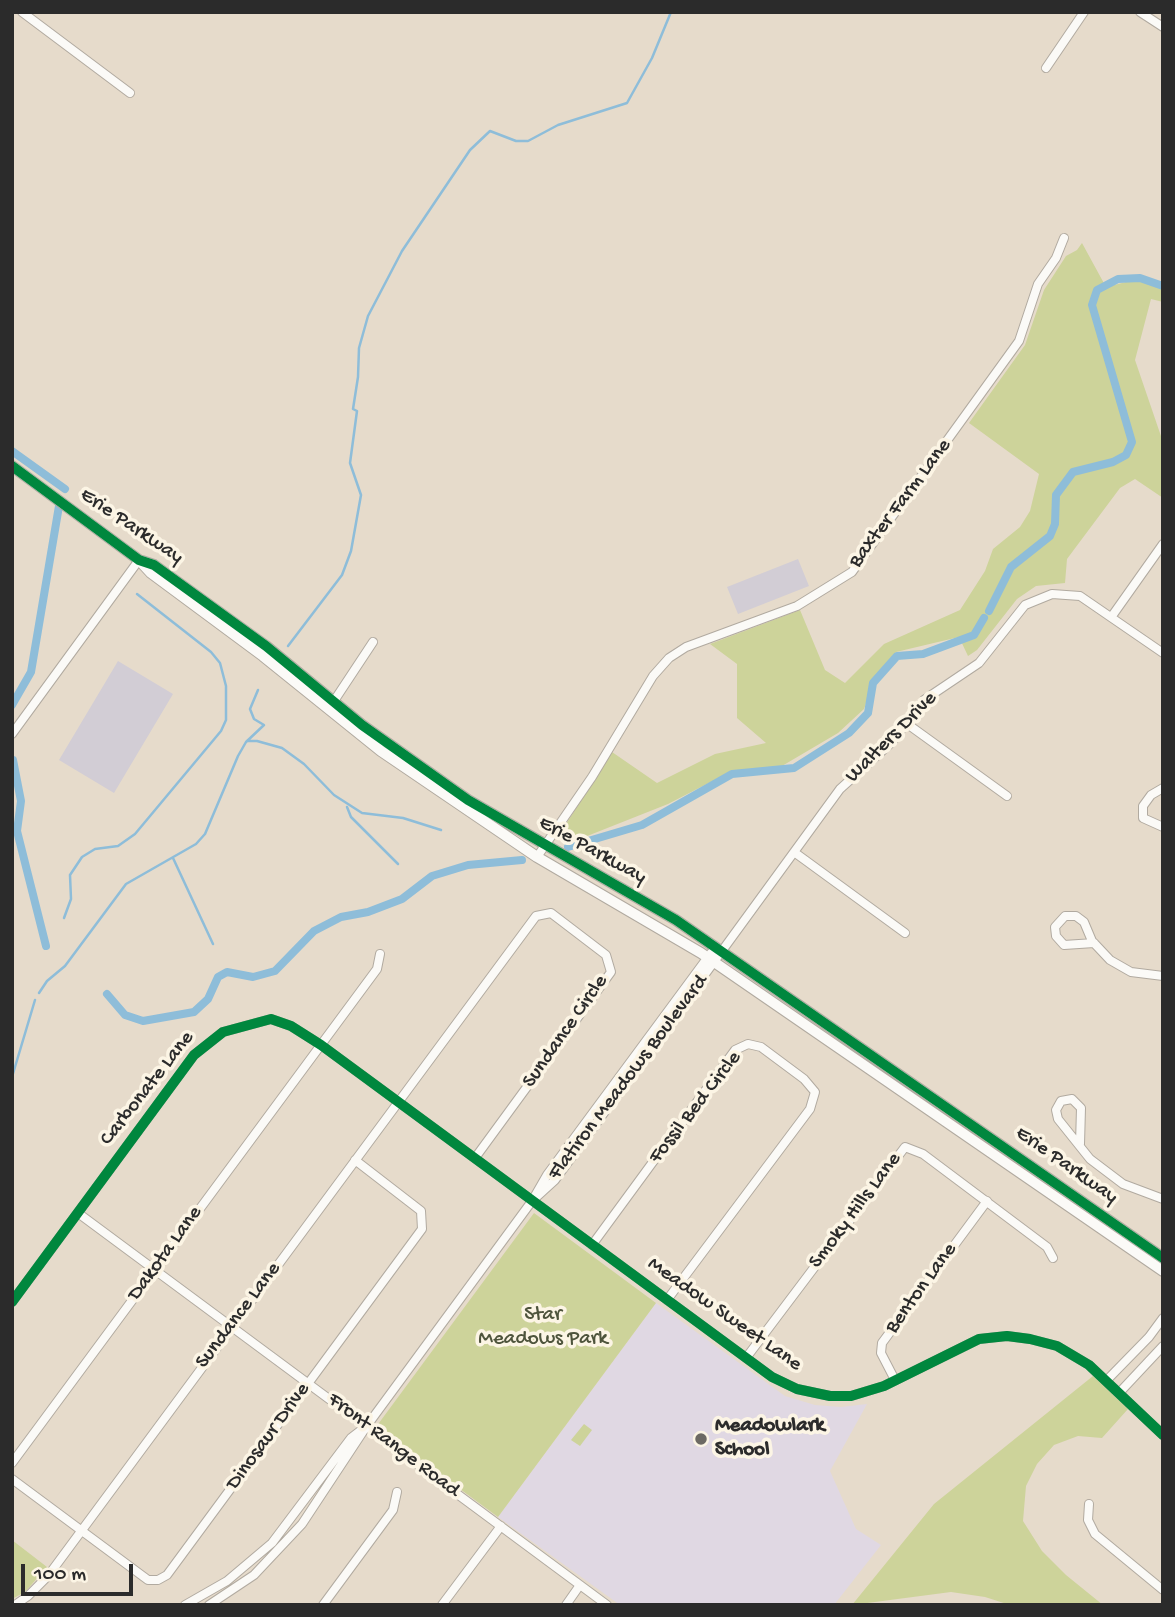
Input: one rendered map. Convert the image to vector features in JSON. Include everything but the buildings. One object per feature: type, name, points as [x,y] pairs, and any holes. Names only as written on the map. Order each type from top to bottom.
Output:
[{"type":"main road","name":"Erie Parkway","points":[[12,466],[263,656],[372,745],[537,857],[711,960],[1163,1271]]},
{"type":"main road","name":"Erie Parkway","points":[[139,560],[154,565],[198,596],[458,793],[544,846],[722,947],[1163,1258]]},
{"type":"street","points":[[22,12],[130,93]]},
{"type":"street","points":[[1046,68],[1084,12]]},
{"type":"street","points":[[1140,12],[1163,27]]},
{"type":"street","name":"Baxter Farm Lane","points":[[537,857],[592,777],[653,676],[669,658],[686,647],[797,606],[852,572],[1019,341],[1038,284],[1056,258],[1064,238]]},
{"type":"street","points":[[1112,616],[1163,544]]},
{"type":"street","points":[[12,734],[139,560]]},
{"type":"street","name":"Walters Drive","points":[[722,947],[840,789],[892,742],[924,701],[979,663],[1014,615],[1038,599],[1052,594],[1080,596],[1163,653]]},
{"type":"street","points":[[334,701],[373,642]]},
{"type":"street","points":[[906,723],[1007,796]]},
{"type":"street","points":[[1163,789],[1151,795],[1143,806],[1143,818],[1163,827]]},
{"type":"street","points":[[794,852],[905,933]]},
{"type":"street","name":"Sundance Circle","points":[[397,1102],[536,916],[551,913],[606,955],[611,972],[475,1158]]},
{"type":"street","points":[[1094,943],[1064,945],[1056,936],[1055,927],[1065,916],[1076,916],[1084,922],[1094,943],[1110,960],[1131,972],[1163,976]]},
{"type":"street","name":"Flatiron Meadows Boulevard","points":[[209,1605],[254,1575],[288,1542],[330,1484],[366,1427],[532,1201],[555,1180],[722,947]]},
{"type":"street","name":"Dakota Lane","points":[[12,1463],[377,969],[380,954]]},
{"type":"street","name":"Carbonate Lane","points":[[12,1302],[205,1043],[223,1032],[271,1019],[291,1026],[321,1045],[532,1201]]},
{"type":"street","name":"Fossil Bed Circle","points":[[592,1245],[735,1051],[748,1044],[772,1055],[811,1085],[815,1092],[813,1102],[667,1300]]},
{"type":"street","points":[[1080,1144],[1081,1108],[1072,1099],[1061,1101],[1056,1110],[1058,1119],[1080,1144],[1104,1171],[1124,1184],[1163,1199]]},
{"type":"street","name":"Sundance Lane","points":[[15,1605],[40,1586],[397,1102]]},
{"type":"street","name":"Smoky Hills Lane","points":[[746,1358],[898,1152],[905,1147],[923,1154],[987,1201],[1047,1247],[1053,1258]]},
{"type":"street","name":"Dinosaur Drive","points":[[12,1479],[148,1580],[158,1580],[167,1575],[422,1229],[424,1220],[421,1211],[355,1160]]},
{"type":"street","name":"Meadow Sweet Lane","points":[[532,1201],[772,1377],[797,1389],[820,1395],[851,1396],[895,1380],[958,1347],[979,1339],[1007,1336],[1057,1346],[1089,1365],[1163,1435]]},
{"type":"street","name":"Benton Lane","points":[[895,1380],[881,1353],[882,1343],[987,1201]]},
{"type":"street","name":"Front Range Road","points":[[78,1213],[607,1605]]},
{"type":"street","points":[[1106,1381],[1149,1337],[1163,1318]]},
{"type":"street","points":[[1119,1394],[1163,1346]]},
{"type":"street","name":"Flatiron Meadows Boulevard","points":[[185,1605],[227,1581],[272,1543],[351,1438],[366,1427]]},
{"type":"street","points":[[323,1605],[393,1510],[397,1492]]},
{"type":"street","points":[[1089,1504],[1087,1520],[1095,1534],[1163,1590]]},
{"type":"street","points":[[442,1605],[501,1526]]},
{"type":"street","points":[[566,1605],[580,1585]]},
{"type":"shaded area","points":[[798,559],[809,586],[738,614],[727,587]]},
{"type":"shaded area","points":[[118,661],[173,694],[114,793],[59,760]]},
{"type":"shaded area","name":"Meadowlark School","points":[[656,1303],[785,1396],[815,1405],[841,1407],[867,1404],[830,1471],[856,1529],[881,1545],[834,1605],[620,1605],[498,1517]]},
{"type":"green space","points":[[1082,243],[1106,287],[1138,279],[1163,287],[1163,302],[1151,299],[1135,360],[1163,442],[1163,498],[1135,479],[1120,488],[1067,559],[1065,583],[1036,586],[1017,599],[977,650],[968,656],[959,637],[896,652],[874,680],[864,709],[838,733],[782,766],[732,771],[668,804],[567,844],[559,835],[612,752],[657,783],[715,754],[766,743],[737,718],[737,664],[710,644],[800,610],[825,670],[845,683],[884,644],[960,610],[985,571],[993,549],[1020,527],[1030,511],[1039,474],[969,423],[1025,345],[1044,290],[1066,256],[1077,250]]},
{"type":"green space","name":"Star Meadows Park","points":[[534,1213],[656,1303],[498,1517],[376,1427]]},
{"type":"green space","points":[[1093,1376],[1128,1409],[1102,1438],[1078,1436],[1054,1445],[1037,1464],[1026,1486],[1023,1521],[1042,1551],[1103,1605],[1010,1605],[985,1597],[951,1592],[852,1605],[934,1504]]},
{"type":"green space","points":[[584,1424],[592,1430],[580,1446],[571,1440]]},
{"type":"green space","points":[[12,1540],[47,1567],[25,1592],[12,1599]]},
{"type":"waterway","points":[[288,646],[342,575],[351,551],[361,495],[350,463],[357,411],[353,409],[359,348],[368,316],[402,251],[470,150],[490,131],[516,141],[528,141],[558,125],[627,103],[652,58],[671,12]]},
{"type":"waterway","points":[[989,611],[1011,567],[1050,536],[1055,524],[1056,495],[1073,472],[1113,462],[1126,455],[1132,442],[1092,305],[1097,290],[1118,279],[1140,278],[1163,286]]},
{"type":"waterway","points":[[12,451],[65,489]]},
{"type":"waterway","points":[[12,705],[31,672],[59,506]]},
{"type":"waterway","points":[[64,918],[71,899],[70,875],[82,857],[95,849],[118,846],[135,834],[221,731],[226,720],[226,686],[220,663],[211,652],[137,594]]},
{"type":"waterway","points":[[568,847],[642,825],[732,774],[794,768],[849,733],[868,713],[873,683],[897,656],[923,654],[974,635],[984,618]]},
{"type":"waterway","points":[[39,993],[47,981],[65,966],[126,884],[196,844],[205,834],[238,756],[246,742],[264,725],[254,719],[250,709],[258,690]]},
{"type":"waterway","points":[[248,741],[282,748],[304,764],[334,795],[362,813],[403,818],[441,830]]},
{"type":"waterway","points":[[13,760],[21,801],[17,831],[46,946]]},
{"type":"waterway","points":[[347,807],[351,817],[398,864]]},
{"type":"waterway","points":[[173,858],[213,944]]},
{"type":"waterway","points":[[107,994],[125,1015],[143,1021],[194,1012],[208,999],[218,977],[227,972],[253,977],[275,971],[314,931],[341,917],[368,912],[402,899],[432,876],[468,865],[522,860]]},
{"type":"waterway","points":[[12,1077],[35,1000]]},
{"type":"cycle path","points":[[12,466],[139,560],[154,565],[266,646],[362,725],[468,800],[676,920],[1163,1258]]},
{"type":"cycle path","points":[[12,1302],[194,1055],[223,1032],[271,1019],[291,1026],[321,1045],[772,1377],[797,1389],[830,1396],[851,1396],[884,1386],[979,1339],[1007,1336],[1057,1346],[1089,1365],[1163,1435]]},
{"type":"place","name":"Meadowlark School","points":[[701,1439]]}]
